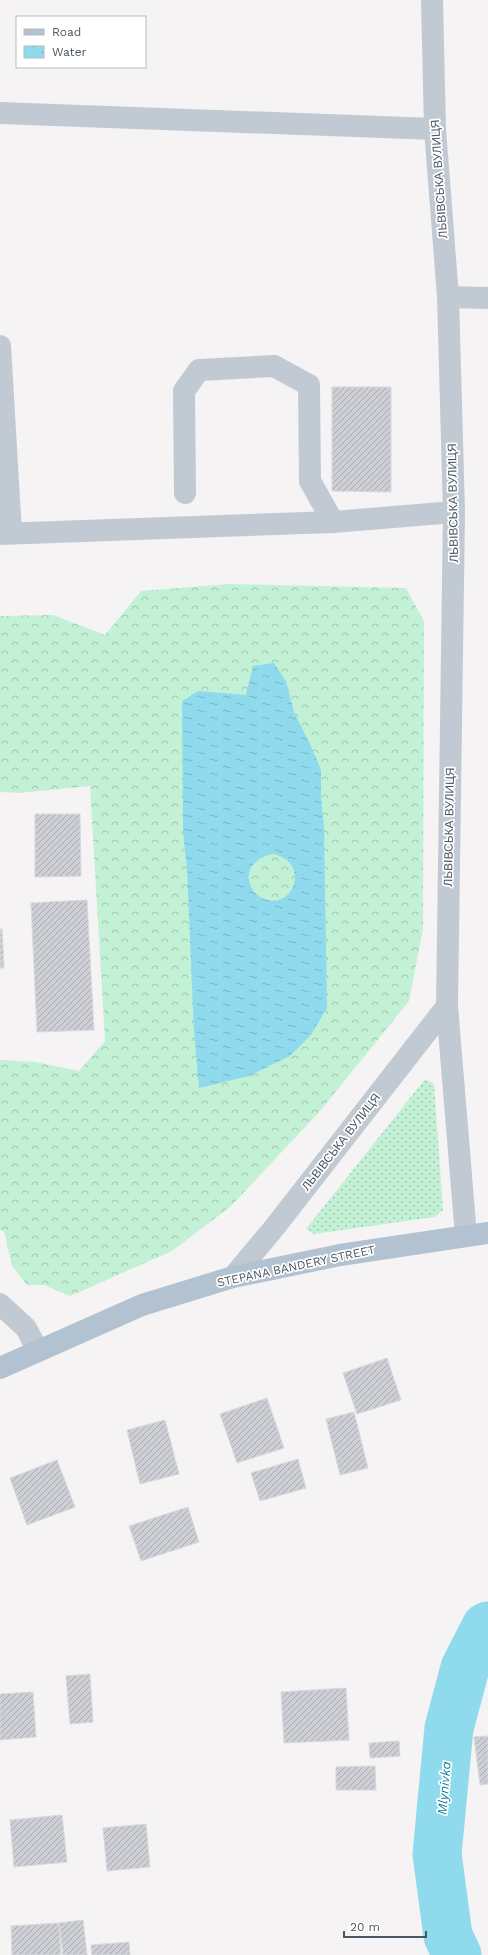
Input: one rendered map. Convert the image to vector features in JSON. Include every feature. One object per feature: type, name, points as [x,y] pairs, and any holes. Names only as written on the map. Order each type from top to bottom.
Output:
[{"type":"main road","name":"STEPANA BANDERY STREET","points":[[0,1368],[142,1305],[233,1277],[340,1255],[488,1233]]},
{"type":"street","name":"ЛЬВІВСЬКА ВУЛИЦЯ","points":[[432,0],[435,129],[448,296],[454,512],[447,1006],[466,1236]]},
{"type":"street","points":[[0,113],[435,129]]},
{"type":"street","points":[[448,296],[488,298]]},
{"type":"street","points":[[0,346],[6,533],[333,522],[454,512]]},
{"type":"street","points":[[185,493],[184,391],[199,370],[274,366],[309,385],[310,481],[333,522]]},
{"type":"street","name":"ЛЬВІВСЬКА ВУЛИЦЯ","points":[[233,1277],[274,1228],[447,1006]]},
{"type":"street","points":[[0,1304],[26,1328],[38,1351]]},
{"type":"green space","points":[[229,584],[406,588],[424,621],[423,929],[409,1001],[321,1110],[230,1207],[172,1251],[70,1296],[44,1285],[27,1285],[12,1266],[4,1231],[0,1230],[0,1060],[35,1062],[79,1071],[105,1041],[90,786],[19,793],[0,792],[0,616],[53,615],[105,635],[141,591]]},
{"type":"green space","points":[[425,1079],[434,1084],[443,1210],[434,1217],[314,1234],[306,1229]]},
{"type":"water","points":[[274,663],[286,681],[294,712],[321,770],[321,798],[324,825],[327,1008],[311,1035],[290,1056],[249,1076],[199,1088],[194,1033],[187,868],[183,832],[182,701],[198,691],[246,695],[253,666]],"holes":[[[273,854],[285,859],[292,866],[295,875],[294,884],[290,892],[283,898],[275,901],[260,897],[253,890],[249,880],[250,869],[253,864],[262,857]]]},
{"type":"building","points":[[332,387],[391,387],[391,492],[332,491]]},
{"type":"building","points":[[35,814],[80,814],[81,876],[35,877]]},
{"type":"building","points":[[87,900],[94,1030],[37,1032],[31,903]]},
{"type":"building","points":[[0,929],[2,929],[4,968],[0,968]]},
{"type":"building","points":[[387,1358],[401,1400],[357,1414],[343,1373]]},
{"type":"building","points":[[267,1398],[284,1448],[237,1463],[220,1414]]},
{"type":"building","points":[[354,1412],[368,1468],[340,1475],[326,1419]]},
{"type":"building","points":[[165,1420],[179,1474],[140,1484],[127,1430]]},
{"type":"building","points":[[298,1459],[306,1488],[260,1501],[251,1473]]},
{"type":"building","points":[[57,1460],[75,1507],[27,1525],[10,1478]]},
{"type":"building","points":[[188,1507],[199,1542],[141,1561],[129,1526]]},
{"type":"building","points":[[90,1674],[93,1722],[70,1724],[66,1676]]},
{"type":"building","points":[[346,1688],[349,1740],[284,1743],[281,1692]]},
{"type":"building","points":[[33,1692],[36,1737],[0,1740],[0,1694]]},
{"type":"building","points":[[488,1736],[488,1784],[480,1785],[474,1737]]},
{"type":"building","points":[[399,1741],[400,1756],[370,1758],[369,1743]]},
{"type":"building","points":[[375,1766],[376,1790],[336,1790],[336,1767]]},
{"type":"building","points":[[62,1815],[67,1862],[14,1867],[10,1820]]},
{"type":"building","points":[[146,1824],[150,1867],[107,1871],[103,1828]]},
{"type":"building","points":[[83,1920],[87,1955],[63,1955],[59,1923]]},
{"type":"building","points":[[59,1923],[61,1955],[12,1955],[11,1926]]},
{"type":"building","points":[[129,1942],[130,1955],[92,1955],[91,1945]]},
{"type":"waterway","name":"Mlynivka","points":[[457,1955],[448,1936],[437,1854],[449,1728],[465,1668],[486,1627],[488,1626]]}]
